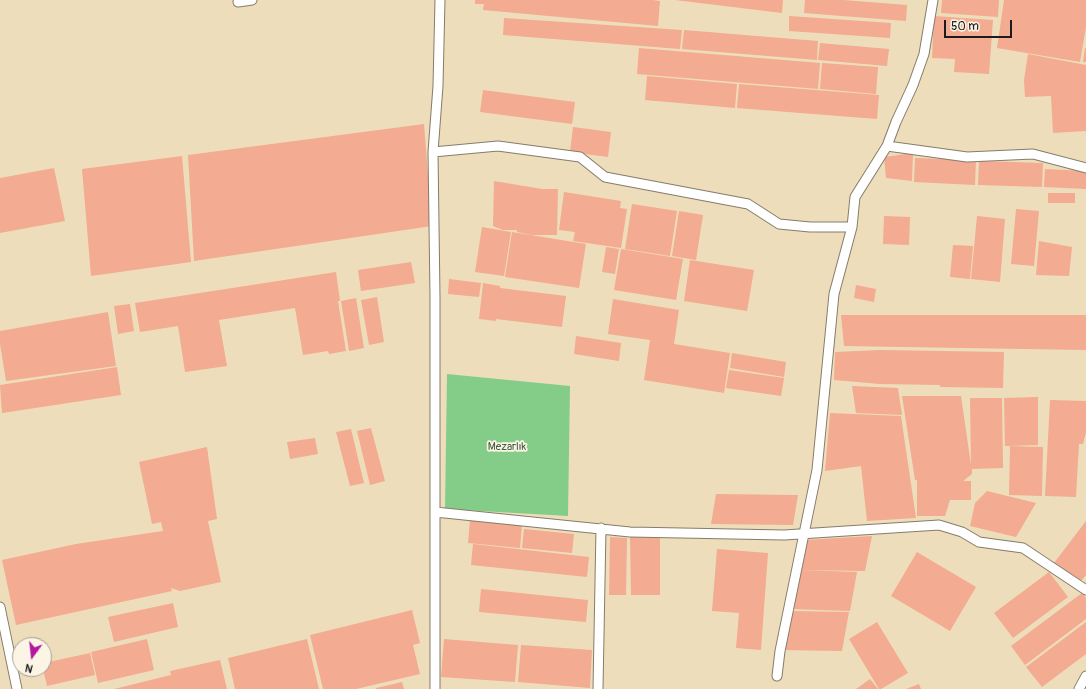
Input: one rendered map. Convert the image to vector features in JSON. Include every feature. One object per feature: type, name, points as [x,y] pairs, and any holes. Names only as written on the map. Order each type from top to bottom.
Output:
[{"type":"street","points":[[238,2],[252,0]]},
{"type":"street","points":[[434,689],[436,297],[433,152],[438,86],[440,0]]},
{"type":"street","points":[[777,676],[780,650],[817,470],[834,294],[852,227],[855,197],[887,146],[913,85],[924,54],[933,0]]},
{"type":"street","points":[[433,152],[498,146],[580,157],[605,177],[748,204],[779,224],[810,227],[852,227]]},
{"type":"street","points":[[887,146],[967,157],[1033,154],[1086,168]]},
{"type":"street","points":[[435,512],[630,532],[804,534],[939,525],[962,532],[978,542],[1023,548],[1086,590]]},
{"type":"street","points":[[598,689],[600,528]]},
{"type":"street","points":[[0,607],[3,639],[17,689]]},
{"type":"street","points":[[1079,689],[1086,676]]},
{"type":"green space","name":"Mezarlık","points":[[447,374],[570,386],[568,516],[445,509]]},
{"type":"building","points":[[475,0],[660,1],[658,26],[483,10],[484,4],[475,4]]},
{"type":"building","points":[[675,0],[783,0],[782,13]]},
{"type":"building","points":[[805,0],[843,0],[907,5],[906,21],[804,13]]},
{"type":"building","points":[[942,0],[999,0],[998,17],[941,13]]},
{"type":"building","points":[[1004,0],[1086,0],[1086,27],[1080,62],[997,48]]},
{"type":"building","points":[[789,16],[891,23],[890,38],[789,31]]},
{"type":"building","points":[[934,16],[993,20],[989,74],[954,72],[955,59],[932,58]]},
{"type":"building","points":[[504,18],[682,30],[680,49],[503,35]]},
{"type":"building","points":[[684,30],[818,41],[817,60],[682,49]]},
{"type":"building","points":[[820,43],[889,49],[887,66],[818,60]]},
{"type":"building","points":[[639,48],[820,63],[818,89],[637,74]]},
{"type":"building","points":[[1085,48],[1086,62],[1083,62]]},
{"type":"building","points":[[1028,54],[1086,65],[1086,131],[1053,133],[1051,96],[1025,97],[1024,80]]},
{"type":"building","points":[[822,63],[878,67],[876,94],[820,89]]},
{"type":"building","points":[[647,76],[737,84],[735,108],[645,100]]},
{"type":"building","points":[[739,84],[879,95],[877,119],[737,108]]},
{"type":"building","points":[[483,90],[575,102],[572,124],[480,112]]},
{"type":"building","points":[[424,124],[432,226],[194,261],[188,155]]},
{"type":"building","points":[[573,127],[611,132],[608,157],[570,152]]},
{"type":"building","points":[[913,153],[912,181],[886,178],[884,157]]},
{"type":"building","points":[[182,156],[191,262],[91,276],[82,169]]},
{"type":"building","points":[[915,158],[976,160],[975,185],[914,182]]},
{"type":"building","points":[[979,161],[1043,163],[1042,187],[978,185]]},
{"type":"building","points":[[54,168],[65,221],[0,233],[0,178]]},
{"type":"building","points":[[1045,169],[1086,171],[1086,189],[1044,187]]},
{"type":"building","points":[[494,181],[542,189],[558,189],[557,235],[532,235],[517,232],[517,230],[503,230],[493,226]]},
{"type":"building","points":[[564,192],[621,201],[620,208],[627,209],[621,248],[573,241],[575,232],[559,230]]},
{"type":"building","points":[[1048,193],[1075,193],[1075,203],[1048,203]]},
{"type":"building","points":[[632,204],[677,211],[670,256],[625,249]]},
{"type":"building","points":[[1016,209],[1039,211],[1034,266],[1011,264]]},
{"type":"building","points":[[679,211],[703,215],[696,260],[672,256]]},
{"type":"building","points":[[884,216],[910,217],[909,245],[883,244]]},
{"type":"building","points":[[977,216],[1005,219],[1000,282],[971,279]]},
{"type":"building","points":[[482,227],[511,232],[504,276],[475,272]]},
{"type":"building","points":[[512,232],[586,244],[579,288],[505,277]]},
{"type":"building","points":[[1039,241],[1072,247],[1069,276],[1036,275]]},
{"type":"building","points":[[953,245],[973,246],[970,279],[950,277]]},
{"type":"building","points":[[606,247],[619,249],[615,274],[602,272]]},
{"type":"building","points":[[621,249],[683,259],[676,300],[614,290]]},
{"type":"building","points":[[690,260],[754,270],[747,311],[684,301]]},
{"type":"building","points":[[411,262],[415,283],[361,291],[358,270]]},
{"type":"building","points":[[336,272],[340,301],[338,301],[346,351],[329,354],[328,351],[303,355],[295,308],[219,320],[227,366],[185,372],[178,326],[140,332],[135,303]]},
{"type":"building","points":[[449,279],[481,283],[479,297],[448,294]]},
{"type":"building","points":[[483,283],[500,286],[500,288],[566,296],[562,327],[496,319],[496,321],[479,319]]},
{"type":"building","points":[[856,285],[876,289],[874,302],[854,298]]},
{"type":"building","points":[[377,297],[384,342],[369,345],[361,300]]},
{"type":"building","points":[[356,298],[364,348],[349,351],[341,301]]},
{"type":"building","points":[[613,299],[679,310],[674,344],[730,353],[724,393],[644,380],[650,340],[608,334]]},
{"type":"building","points":[[130,304],[134,331],[118,334],[114,306]]},
{"type":"building","points":[[108,312],[116,366],[6,381],[0,344],[0,331]]},
{"type":"building","points":[[841,315],[1086,315],[1086,350],[844,346]]},
{"type":"building","points":[[576,336],[621,343],[619,361],[574,354]]},
{"type":"building","points":[[880,350],[1004,352],[1003,388],[940,387],[940,385],[880,384],[834,380],[835,352]]},
{"type":"building","points":[[732,353],[786,362],[784,377],[730,368]]},
{"type":"building","points":[[117,367],[121,395],[2,413],[0,385]]},
{"type":"building","points":[[729,370],[784,378],[781,396],[726,388]]},
{"type":"building","points":[[852,386],[898,388],[902,415],[856,413]]},
{"type":"building","points":[[902,396],[961,396],[971,465],[970,398],[1002,398],[1003,468],[972,469],[972,474],[963,481],[971,481],[971,500],[950,500],[945,516],[917,516],[917,480],[915,480]]},
{"type":"building","points":[[1038,397],[1038,445],[1005,446],[1004,398]]},
{"type":"building","points":[[1050,400],[1086,401],[1086,432],[1083,444],[1079,444],[1076,497],[1045,496]]},
{"type":"building","points":[[830,413],[901,416],[916,518],[867,521],[861,466],[825,471]]},
{"type":"building","points":[[371,428],[385,481],[370,485],[357,431]]},
{"type":"building","points":[[351,429],[364,483],[350,486],[336,432]]},
{"type":"building","points":[[315,438],[318,454],[290,459],[287,442]]},
{"type":"building","points":[[1010,446],[1043,447],[1042,496],[1009,495]]},
{"type":"building","points":[[207,447],[217,519],[208,521],[221,582],[180,591],[171,588],[172,591],[16,625],[2,560],[76,544],[163,531],[161,522],[152,524],[139,462]]},
{"type":"building","points":[[987,491],[1036,503],[1016,537],[970,526],[975,503]]},
{"type":"building","points":[[716,494],[798,495],[793,525],[711,524]]},
{"type":"building","points":[[470,519],[522,524],[520,548],[468,543]]},
{"type":"building","points":[[1086,521],[1086,575],[1080,582],[1054,563]]},
{"type":"building","points":[[524,529],[574,534],[572,553],[522,548]]},
{"type":"building","points":[[872,536],[865,571],[799,570],[805,540]]},
{"type":"building","points":[[610,537],[627,538],[626,595],[609,595]]},
{"type":"building","points":[[630,537],[660,537],[660,595],[631,595]]},
{"type":"building","points":[[473,544],[589,557],[587,577],[471,565]]},
{"type":"building","points":[[717,549],[768,553],[761,650],[736,648],[739,613],[712,611]]},
{"type":"building","points":[[917,552],[976,587],[950,631],[891,596]]},
{"type":"building","points":[[797,570],[857,572],[850,611],[790,609]]},
{"type":"building","points":[[1049,572],[1068,597],[1013,638],[994,613]]},
{"type":"building","points":[[481,589],[588,600],[586,622],[479,612]]},
{"type":"building","points":[[1082,593],[1086,598],[1086,619],[1025,665],[1011,646]]},
{"type":"building","points":[[173,603],[178,627],[114,642],[108,617]]},
{"type":"building","points":[[412,610],[420,643],[413,645],[420,674],[356,689],[323,689],[310,635]]},
{"type":"building","points":[[790,611],[849,612],[842,651],[782,650]]},
{"type":"building","points":[[877,622],[908,673],[881,689],[879,689],[849,639]]},
{"type":"building","points":[[1086,622],[1086,654],[1042,687],[1026,667]]},
{"type":"building","points":[[147,639],[154,670],[98,683],[91,652]]},
{"type":"building","points":[[307,639],[319,689],[235,689],[228,658]]},
{"type":"building","points":[[444,639],[518,645],[515,682],[441,677]]},
{"type":"building","points":[[521,645],[592,650],[590,688],[518,682]]},
{"type":"building","points":[[90,653],[95,675],[47,686],[45,677],[52,677],[52,661]]},
{"type":"building","points":[[220,660],[227,689],[114,689],[171,675],[170,671]]},
{"type":"building","points":[[870,679],[878,689],[856,689]]},
{"type":"building","points":[[402,682],[404,689],[376,689],[376,688]]},
{"type":"building","points":[[919,684],[921,689],[906,689]]}]
